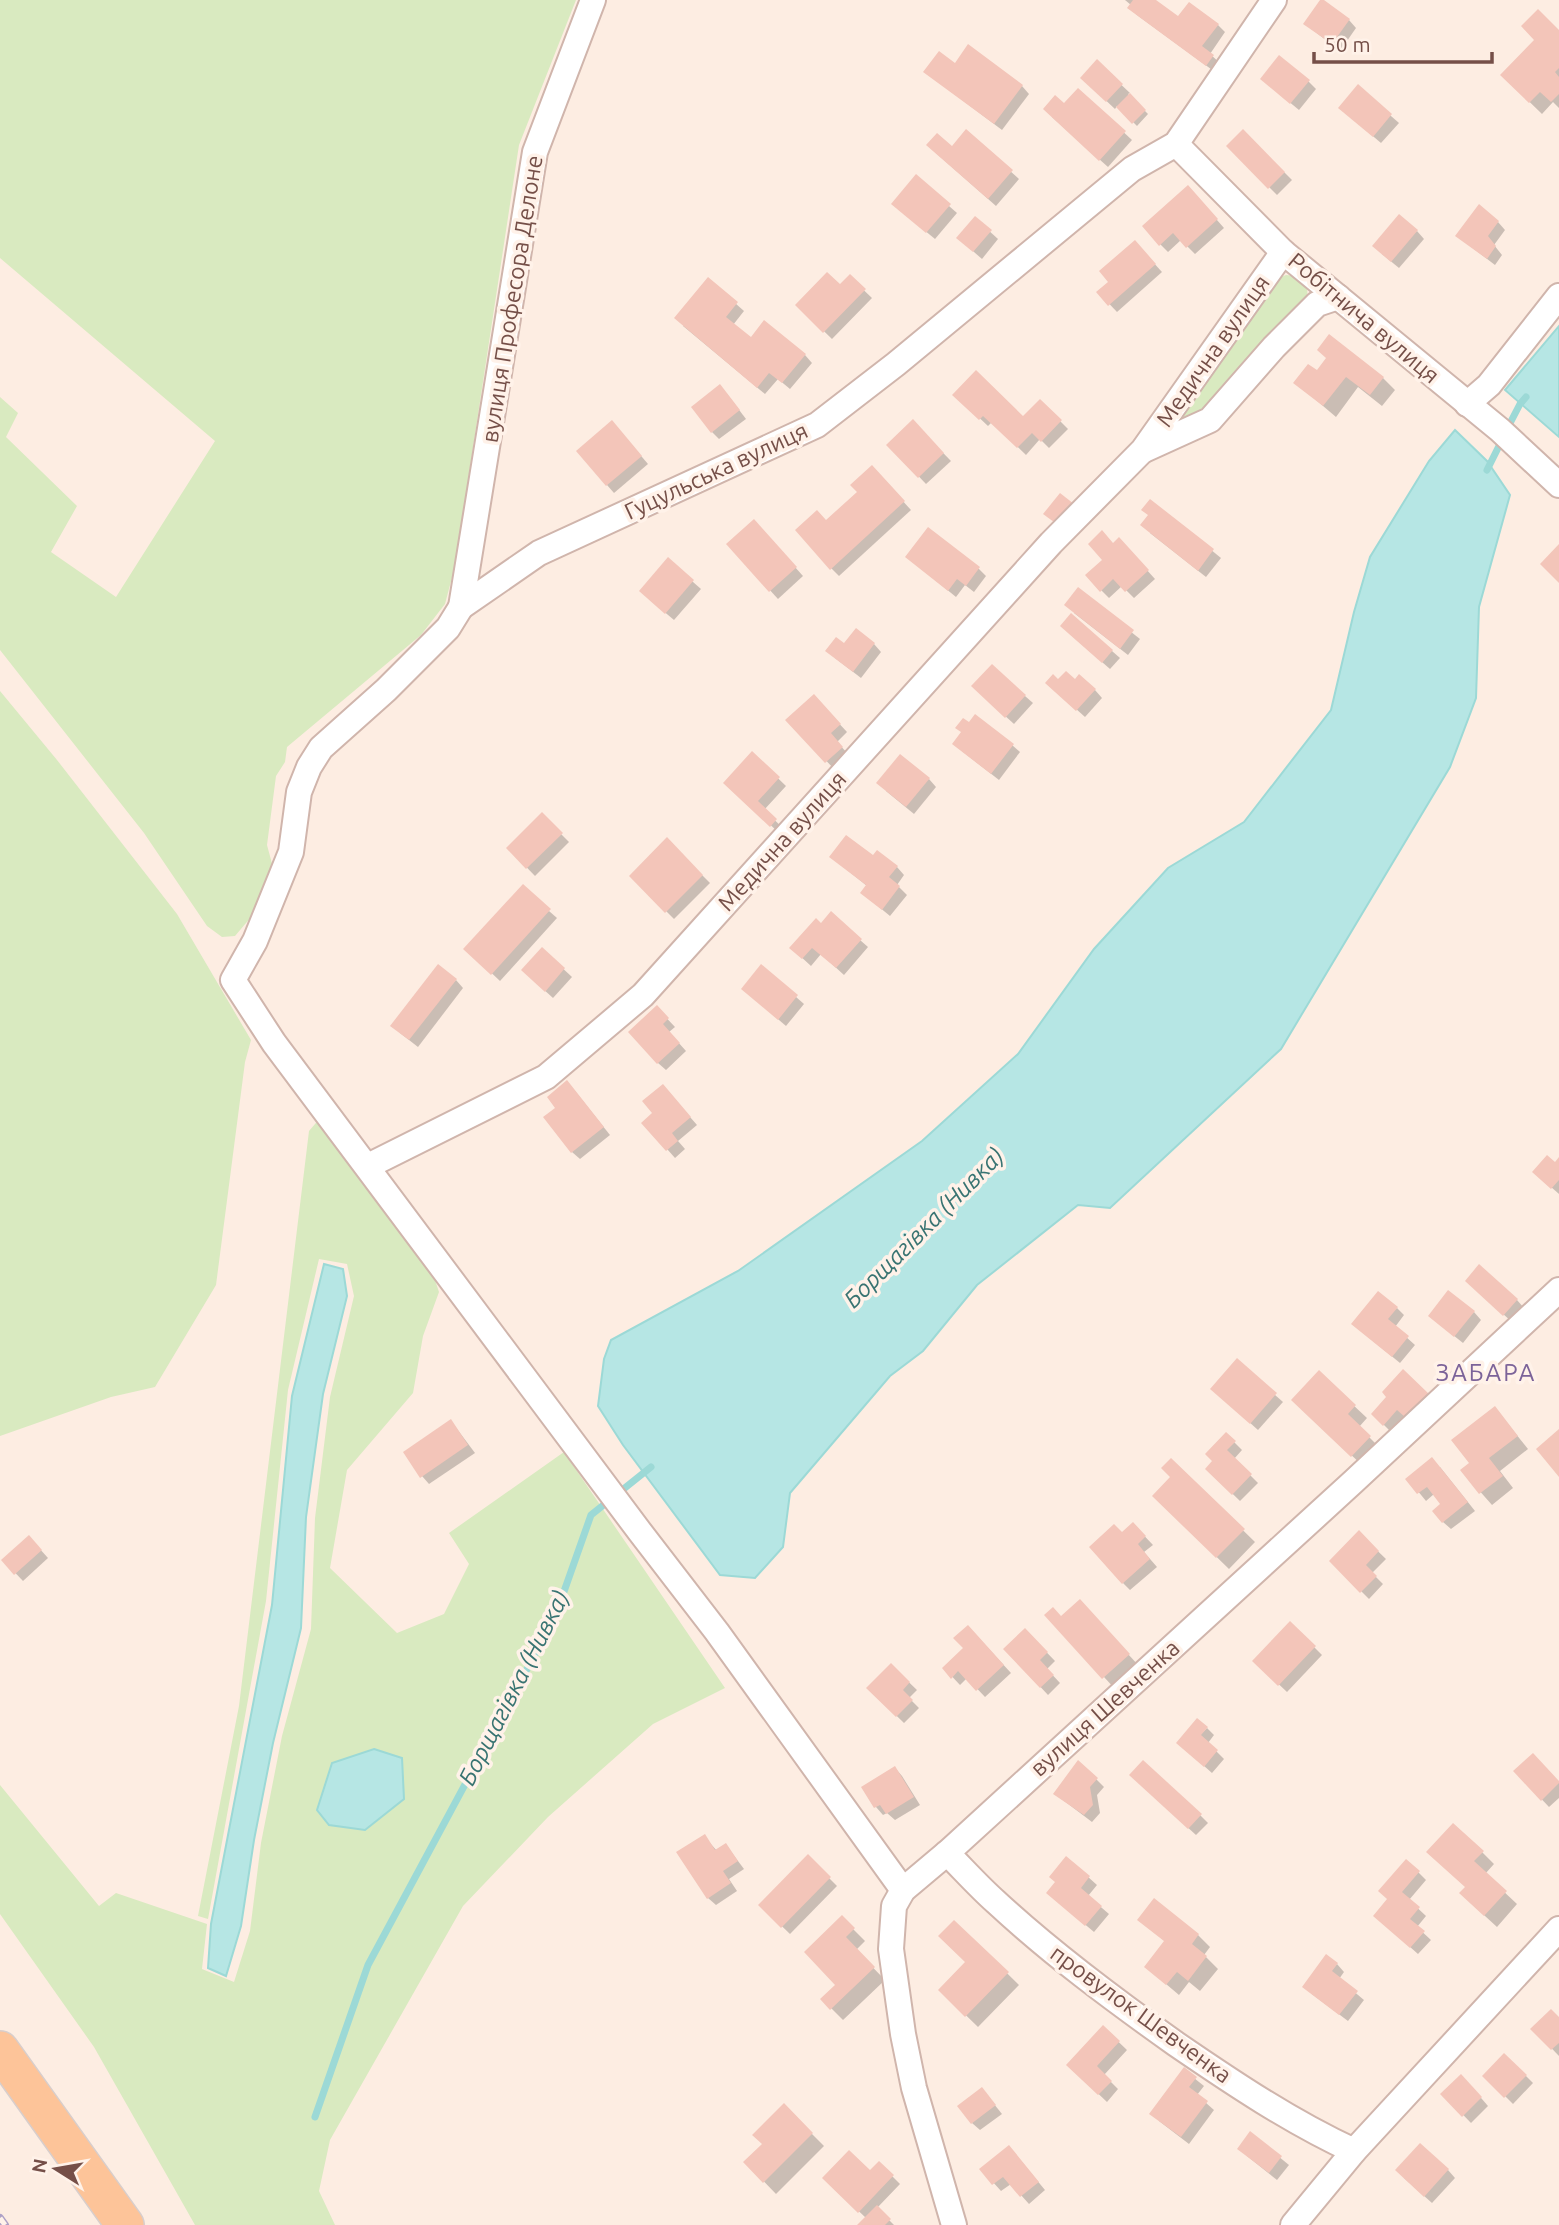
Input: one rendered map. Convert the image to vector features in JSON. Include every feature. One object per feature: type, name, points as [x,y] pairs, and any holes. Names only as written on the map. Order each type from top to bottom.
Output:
[{"type":"main road","points":[[0,2050],[125,2225]]},
{"type":"street","name":"вулиця Професора Делоне","points":[[461,607],[534,152],[593,0]]},
{"type":"street","name":"Гуцульська вулиця","points":[[368,1166],[274,1043],[233,980],[255,942],[291,852],[299,792],[309,767],[321,748],[386,690],[448,628],[461,607],[539,553],[817,425],[1132,170],[1176,144],[1274,0]]},
{"type":"street","name":"Робітнича вулиця","points":[[1176,144],[1283,252],[1504,434],[1559,485]]},
{"type":"street","name":"Медична вулиця","points":[[368,1166],[546,1077],[643,995],[1051,543],[1143,450],[1283,252]]},
{"type":"street","points":[[1467,404],[1489,385],[1559,296]]},
{"type":"street","name":"Медична вулиця","points":[[1143,450],[1210,420],[1274,346],[1317,304],[1338,297]]},
{"type":"street","points":[[368,1166],[717,1632],[903,1890],[894,1906],[891,1949],[903,2034],[914,2088],[954,2225]]},
{"type":"street","name":"вулиця Шевченка","points":[[903,1890],[947,1853],[1353,1482],[1559,1290]]},
{"type":"street","name":"провулок Шевченка","points":[[947,1853],[995,1902],[1135,2015],[1218,2073],[1316,2133],[1354,2151]]},
{"type":"street","points":[[1293,2225],[1354,2151],[1559,1929]]},
{"type":"green space","points":[[0,0],[576,0],[519,145],[455,566],[445,604],[421,635],[287,747],[285,762],[276,776],[267,845],[274,871],[258,909],[235,936],[222,937],[207,926],[144,833],[0,650],[0,397],[18,413],[6,437],[77,506],[51,552],[116,597],[215,441],[0,258]]},
{"type":"green space","points":[[1286,275],[1296,276],[1307,287],[1308,302],[1206,416],[1166,433],[1274,280]]},
{"type":"green space","points":[[0,691],[177,914],[251,1040],[245,1062],[216,1285],[155,1387],[111,1397],[0,1436]]},
{"type":"green space","points":[[321,1117],[431,1268],[439,1292],[423,1336],[413,1393],[347,1470],[330,1568],[397,1633],[444,1614],[469,1564],[449,1533],[564,1452],[725,1688],[653,1724],[548,1817],[463,1906],[330,2140],[319,2191],[335,2225],[195,2225],[94,2047],[0,1914],[0,1785],[99,1906],[116,1893],[207,1924],[202,1969],[234,1982],[250,1931],[261,1843],[282,1736],[311,1629],[315,1518],[330,1397],[354,1296],[347,1264],[319,1259],[288,1390],[266,1601],[208,1919],[198,1916],[239,1706],[309,1131]]},
{"type":"water","points":[[1559,326],[1559,437],[1505,390]]},
{"type":"water","points":[[1455,430],[1487,461],[1510,495],[1479,607],[1476,698],[1450,767],[1281,1049],[1110,1208],[1078,1205],[977,1285],[923,1351],[890,1376],[790,1493],[783,1547],[755,1578],[720,1575],[623,1445],[598,1406],[604,1359],[611,1340],[738,1271],[922,1141],[1018,1054],[1094,949],[1168,868],[1244,822],[1331,710],[1370,557],[1429,461]]},
{"type":"water","points":[[324,1264],[343,1269],[347,1296],[323,1394],[306,1517],[301,1628],[273,1743],[241,1926],[226,1976],[208,1968],[211,1924],[272,1605],[292,1396]]},
{"type":"water","points":[[374,1749],[402,1758],[404,1799],[365,1830],[329,1825],[317,1810],[332,1763]]},
{"type":"building","points":[[1133,0],[1156,0],[1178,16],[1189,2],[1219,24],[1202,46],[1214,55],[1206,66],[1127,8]]},
{"type":"building","points":[[1320,0],[1324,0],[1350,19],[1332,44],[1303,24]]},
{"type":"building","points":[[1538,9],[1559,30],[1559,68],[1555,72],[1559,77],[1559,94],[1551,102],[1540,92],[1529,103],[1500,75],[1534,40],[1521,26]]},
{"type":"building","points":[[968,44],[1023,85],[994,124],[923,72],[939,51],[955,63]]},
{"type":"building","points":[[1279,55],[1310,80],[1290,104],[1260,79]]},
{"type":"building","points":[[1097,59],[1123,84],[1106,102],[1080,78]]},
{"type":"building","points":[[1358,84],[1392,114],[1373,137],[1338,108]]},
{"type":"building","points":[[1078,88],[1126,131],[1099,161],[1043,109],[1055,95],[1064,103]]},
{"type":"building","points":[[1130,93],[1146,110],[1132,124],[1116,107]]},
{"type":"building","points":[[966,129],[1013,170],[988,199],[926,145],[937,133],[952,146]]},
{"type":"building","points":[[1243,129],[1285,172],[1268,189],[1226,146]]},
{"type":"building","points":[[916,174],[951,204],[926,233],[891,204]]},
{"type":"building","points":[[1188,185],[1218,219],[1186,248],[1173,233],[1159,246],[1142,226]]},
{"type":"building","points":[[1479,204],[1499,221],[1488,236],[1496,246],[1487,259],[1455,236]]},
{"type":"building","points":[[1399,214],[1418,230],[1391,262],[1372,246]]},
{"type":"building","points":[[975,216],[992,230],[973,252],[956,238]]},
{"type":"building","points":[[1135,240],[1156,264],[1108,306],[1096,292],[1108,282],[1099,271]]},
{"type":"building","points":[[827,272],[840,284],[850,274],[866,289],[823,333],[795,305]]},
{"type":"building","points":[[708,277],[738,302],[726,317],[751,337],[764,320],[806,354],[782,383],[769,373],[757,388],[674,318]]},
{"type":"building","points":[[1329,334],[1384,377],[1370,395],[1346,377],[1323,406],[1293,383],[1308,364],[1317,370],[1326,358],[1317,350]]},
{"type":"building","points":[[976,370],[1023,416],[1040,399],[1062,420],[1041,442],[1032,433],[1017,448],[983,416],[979,420],[952,395]]},
{"type":"building","points":[[720,384],[740,410],[711,433],[691,407]]},
{"type":"building","points":[[913,419],[944,453],[918,478],[886,445]]},
{"type":"building","points":[[612,420],[642,456],[606,486],[576,451]]},
{"type":"building","points":[[872,465],[905,501],[830,570],[795,530],[817,510],[826,520],[857,492],[850,485]]},
{"type":"building","points":[[1060,493],[1074,504],[1058,525],[1043,514]]},
{"type":"building","points":[[1150,499],[1214,549],[1198,571],[1140,525],[1148,515],[1141,510]]},
{"type":"building","points":[[754,519],[797,567],[769,592],[726,544]]},
{"type":"building","points":[[928,527],[980,567],[966,586],[957,579],[948,591],[905,557]]},
{"type":"building","points":[[1102,530],[1113,543],[1119,537],[1149,570],[1125,592],[1113,579],[1100,592],[1085,575],[1102,560],[1088,544]]},
{"type":"building","points":[[1559,544],[1559,583],[1540,564]]},
{"type":"building","points":[[668,557],[694,580],[665,614],[639,591]]},
{"type":"building","points":[[1078,587],[1134,630],[1120,649],[1064,605]]},
{"type":"building","points":[[1071,613],[1113,650],[1102,663],[1060,626]]},
{"type":"building","points":[[856,628],[875,643],[853,672],[825,651],[836,637],[844,643]]},
{"type":"building","points":[[992,664],[1026,695],[1005,718],[971,686]]},
{"type":"building","points":[[1066,671],[1075,679],[1079,674],[1096,689],[1076,711],[1045,683],[1053,674],[1058,679]]},
{"type":"building","points":[[814,694],[841,724],[831,733],[843,747],[825,763],[785,720]]},
{"type":"building","points":[[975,714],[1014,744],[991,774],[952,744],[961,732],[955,728],[963,718],[969,722]]},
{"type":"building","points":[[752,751],[780,777],[758,801],[777,819],[770,827],[723,783]]},
{"type":"building","points":[[900,754],[930,778],[906,807],[876,783]]},
{"type":"building","points":[[542,812],[563,833],[526,869],[506,848]]},
{"type":"building","points":[[846,835],[873,855],[877,850],[898,866],[889,877],[900,886],[882,910],[860,893],[866,885],[829,857]]},
{"type":"building","points":[[667,837],[703,875],[665,913],[629,876]]},
{"type":"building","points":[[523,884],[551,909],[491,975],[463,949]]},
{"type":"building","points":[[831,911],[862,939],[836,968],[812,948],[802,959],[789,948],[816,918],[821,923]]},
{"type":"building","points":[[542,947],[565,968],[545,992],[521,970]]},
{"type":"building","points":[[438,964],[457,979],[409,1040],[390,1026]]},
{"type":"building","points":[[761,964],[798,995],[778,1020],[741,989]]},
{"type":"building","points":[[657,1005],[669,1018],[663,1024],[680,1043],[657,1064],[628,1032]]},
{"type":"building","points":[[567,1080],[604,1127],[571,1153],[543,1117],[555,1108],[547,1097]]},
{"type":"building","points":[[663,1084],[691,1117],[672,1133],[678,1141],[666,1151],[641,1123],[652,1113],[642,1101]]},
{"type":"building","points":[[1547,1155],[1555,1162],[1559,1157],[1559,1180],[1551,1189],[1532,1172]]},
{"type":"building","points":[[1479,1264],[1518,1299],[1503,1316],[1465,1281]]},
{"type":"building","points":[[1448,1290],[1475,1311],[1454,1337],[1428,1316]]},
{"type":"building","points":[[1378,1291],[1398,1307],[1388,1319],[1409,1336],[1392,1357],[1351,1324]]},
{"type":"building","points":[[1237,1358],[1277,1393],[1250,1424],[1210,1389]]},
{"type":"building","points":[[1403,1369],[1429,1394],[1406,1418],[1397,1410],[1383,1426],[1371,1414],[1386,1397],[1382,1392]]},
{"type":"building","points":[[1319,1370],[1356,1405],[1348,1414],[1371,1436],[1351,1457],[1291,1400]]},
{"type":"building","points":[[1495,1406],[1518,1436],[1489,1458],[1503,1476],[1479,1494],[1460,1470],[1469,1463],[1451,1440]]},
{"type":"building","points":[[451,1419],[468,1445],[420,1478],[403,1452]]},
{"type":"building","points":[[1559,1429],[1559,1477],[1536,1449]]},
{"type":"building","points":[[1226,1432],[1236,1441],[1227,1450],[1252,1474],[1232,1495],[1205,1469],[1212,1461],[1205,1454]]},
{"type":"building","points":[[1432,1457],[1468,1502],[1442,1523],[1432,1511],[1440,1504],[1427,1487],[1417,1494],[1405,1479]]},
{"type":"building","points":[[1171,1458],[1245,1529],[1216,1558],[1152,1496],[1170,1477],[1161,1468]]},
{"type":"building","points":[[1133,1522],[1146,1536],[1138,1544],[1150,1559],[1122,1584],[1089,1547],[1114,1524],[1122,1532]]},
{"type":"building","points":[[1359,1530],[1379,1551],[1366,1565],[1377,1576],[1360,1593],[1329,1561]]},
{"type":"building","points":[[29,1535],[42,1550],[14,1575],[1,1560]]},
{"type":"building","points":[[1080,1599],[1130,1654],[1102,1679],[1044,1615],[1053,1607],[1061,1616]]},
{"type":"building","points":[[1290,1621],[1316,1646],[1278,1686],[1252,1661]]},
{"type":"building","points":[[968,1625],[1004,1665],[976,1691],[958,1671],[951,1679],[942,1668],[963,1648],[953,1638]]},
{"type":"building","points":[[1025,1628],[1048,1652],[1040,1660],[1054,1675],[1040,1688],[1003,1649]]},
{"type":"building","points":[[891,1663],[910,1682],[903,1690],[913,1700],[896,1717],[866,1688]]},
{"type":"building","points":[[1197,1718],[1208,1727],[1201,1735],[1218,1750],[1204,1767],[1176,1743]]},
{"type":"building","points":[[1533,1753],[1559,1781],[1541,1801],[1513,1771]]},
{"type":"building","points":[[1078,1760],[1098,1778],[1090,1787],[1093,1805],[1084,1815],[1053,1794]]},
{"type":"building","points":[[1143,1760],[1202,1814],[1188,1829],[1129,1775]]},
{"type":"building","points":[[895,1766],[914,1797],[886,1814],[880,1805],[874,1808],[861,1787]]},
{"type":"building","points":[[1453,1823],[1484,1851],[1474,1861],[1507,1891],[1484,1916],[1459,1893],[1465,1887],[1426,1852]]},
{"type":"building","points":[[705,1834],[715,1850],[726,1843],[738,1861],[723,1871],[731,1883],[707,1899],[676,1852]]},
{"type":"building","points":[[808,1854],[831,1877],[781,1928],[758,1905]]},
{"type":"building","points":[[1066,1856],[1090,1876],[1081,1888],[1102,1906],[1085,1926],[1046,1893],[1055,1882],[1049,1877]]},
{"type":"building","points":[[1406,1859],[1420,1871],[1402,1892],[1420,1907],[1410,1919],[1425,1931],[1410,1948],[1373,1916],[1387,1899],[1378,1891]]},
{"type":"building","points":[[1154,1898],[1199,1934],[1192,1944],[1207,1956],[1188,1981],[1177,1972],[1166,1985],[1144,1967],[1164,1941],[1137,1920]]},
{"type":"building","points":[[842,1915],[855,1928],[846,1937],[875,1967],[830,2010],[820,1999],[835,1985],[804,1952]]},
{"type":"building","points":[[954,1920],[1009,1972],[965,2017],[938,1990],[965,1962],[938,1936]]},
{"type":"building","points":[[1326,1954],[1338,1963],[1332,1971],[1358,1991],[1339,2015],[1302,1987]]},
{"type":"building","points":[[1551,2009],[1559,2017],[1559,2043],[1551,2050],[1530,2029]]},
{"type":"building","points":[[1103,2025],[1120,2041],[1097,2066],[1112,2081],[1098,2095],[1066,2065]]},
{"type":"building","points":[[1504,2053],[1527,2075],[1504,2098],[1482,2076]]},
{"type":"building","points":[[1184,2067],[1197,2077],[1189,2087],[1208,2101],[1181,2137],[1149,2114]]},
{"type":"building","points":[[1461,2074],[1482,2097],[1462,2117],[1440,2094]]},
{"type":"building","points":[[982,2087],[996,2105],[971,2124],[957,2106]]},
{"type":"building","points":[[784,2103],[813,2133],[763,2183],[743,2162],[762,2144],[752,2135]]},
{"type":"building","points":[[1250,2131],[1282,2156],[1269,2173],[1237,2149]]},
{"type":"building","points":[[1420,2143],[1449,2169],[1424,2197],[1395,2170]]},
{"type":"building","points":[[1009,2145],[1039,2182],[1020,2197],[1003,2177],[992,2185],[979,2169]]},
{"type":"building","points":[[849,2150],[870,2170],[879,2161],[894,2175],[858,2213],[822,2178]]},
{"type":"building","points":[[877,2205],[891,2219],[885,2225],[857,2225]]},
{"type":"waterway","name":"Борщагівка (Нивка)","points":[[1507,429],[1526,397]]},
{"type":"waterway","name":"Борщагівка (Нивка)","points":[[1487,470],[1502,440]]},
{"type":"waterway","name":"Борщагівка (Нивка)","points":[[315,2117],[368,1965],[555,1617],[591,1515],[651,1467]]},
{"type":"railway","points":[[0,2218],[5,2225]]},
{"type":"district","name":"ЗАБАРА","points":[[1486,1373]]}]
